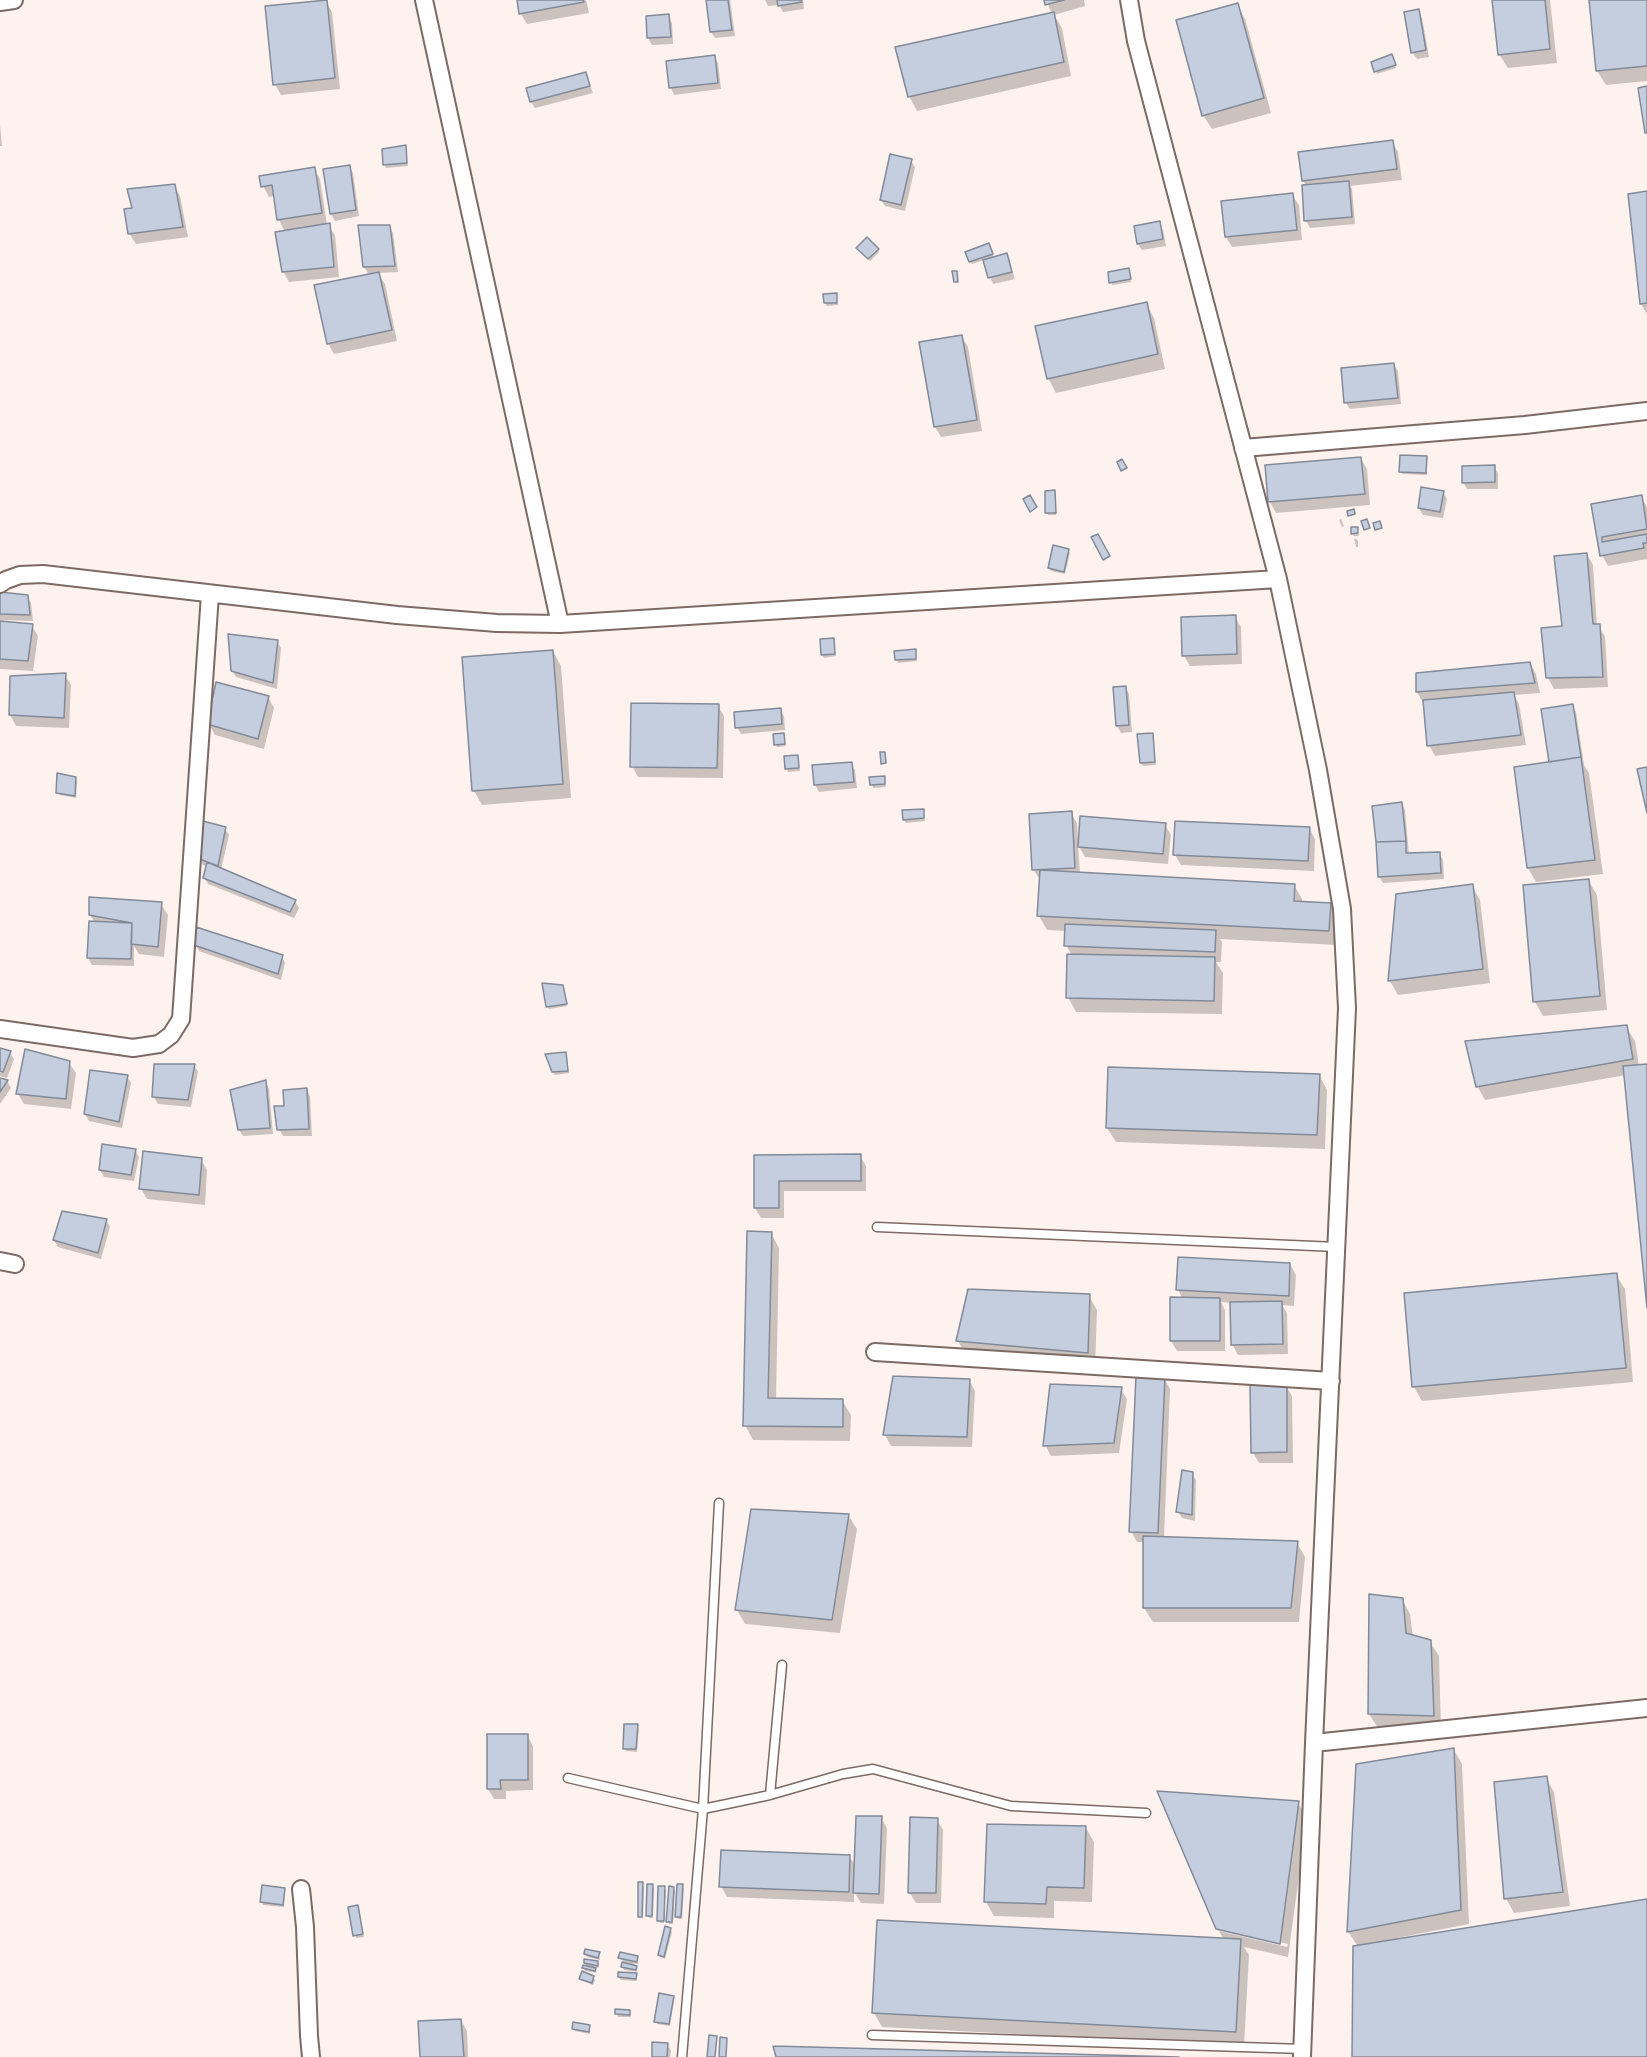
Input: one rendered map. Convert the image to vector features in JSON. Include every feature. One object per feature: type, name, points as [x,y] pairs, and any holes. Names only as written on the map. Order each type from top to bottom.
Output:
[{"type":"street","points":[[0,2],[14,0]]},
{"type":"street","points":[[424,0],[560,624]]},
{"type":"street","points":[[1129,0],[1136,41],[1278,579],[1327,814],[1343,921],[1347,1008],[1302,2053]]},
{"type":"street","points":[[1243,448],[1525,425],[1647,411]]},
{"type":"street","points":[[0,584],[20,575],[43,574],[397,615],[497,623],[560,624],[1278,579]]},
{"type":"street","points":[[0,1029],[133,1048],[159,1044],[171,1035],[181,1019],[210,594]]},
{"type":"street","points":[[875,1352],[1331,1381]]},
{"type":"street","points":[[1314,1743],[1647,1708]]},
{"type":"street","points":[[301,1889],[311,2057]]},
{"type":"lane","points":[[877,1227],[1337,1247]]},
{"type":"lane","points":[[682,2057],[703,1809],[719,1503]]},
{"type":"lane","points":[[770,1795],[782,1665]]},
{"type":"lane","points":[[568,1778],[703,1809],[770,1795],[843,1774],[873,1769],[1011,1806],[1146,1813]]},
{"type":"lane","points":[[872,2035],[1302,2053]]},
{"type":"building","points":[[327,0],[335,78],[273,85],[265,6]]},
{"type":"building","points":[[517,0],[583,0],[584,2],[519,14]]},
{"type":"building","points":[[706,0],[728,0],[732,30],[710,32]]},
{"type":"building","points":[[777,0],[801,0],[802,2],[778,6]]},
{"type":"building","points":[[1044,0],[1064,0],[1045,5]]},
{"type":"building","points":[[1492,0],[1545,0],[1550,49],[1498,55]]},
{"type":"building","points":[[1589,0],[1647,0],[1647,66],[1596,71]]},
{"type":"building","points":[[1238,3],[1264,98],[1202,116],[1176,20]]},
{"type":"building","points":[[1419,9],[1426,50],[1411,53],[1404,12]]},
{"type":"building","points":[[1054,12],[1064,62],[908,97],[895,47]]},
{"type":"building","points":[[669,14],[671,37],[647,38],[646,16]]},
{"type":"building","points":[[1392,54],[1396,65],[1374,72],[1371,62]]},
{"type":"building","points":[[715,55],[718,83],[669,88],[666,61]]},
{"type":"building","points":[[586,72],[590,86],[530,102],[526,88]]},
{"type":"building","points":[[1647,86],[1647,133],[1645,133],[1638,88]]},
{"type":"building","points":[[1393,140],[1397,169],[1302,181],[1298,152]]},
{"type":"building","points":[[406,145],[407,163],[383,165],[382,149]]},
{"type":"building","points":[[890,154],[912,159],[901,205],[880,200]]},
{"type":"building","points":[[350,165],[356,210],[330,214],[323,169]]},
{"type":"building","points":[[315,167],[322,213],[277,220],[272,185],[261,187],[259,176]]},
{"type":"building","points":[[1349,181],[1352,217],[1304,221],[1302,185]]},
{"type":"building","points":[[175,184],[183,227],[128,234],[124,209],[132,208],[127,189]]},
{"type":"building","points":[[1647,191],[1647,303],[1640,304],[1628,194]]},
{"type":"building","points":[[1293,193],[1297,230],[1225,237],[1221,201]]},
{"type":"building","points":[[1160,221],[1163,239],[1137,244],[1134,226]]},
{"type":"building","points":[[330,223],[334,267],[282,272],[275,232]]},
{"type":"building","points":[[358,225],[390,225],[395,266],[363,267]]},
{"type":"building","points":[[867,237],[879,249],[868,259],[856,248]]},
{"type":"building","points":[[989,243],[993,254],[969,262],[965,252]]},
{"type":"building","points":[[1007,253],[1012,272],[988,278],[983,260]]},
{"type":"building","points":[[1129,268],[1131,279],[1109,283],[1108,272]]},
{"type":"building","points":[[952,271],[957,271],[958,282],[954,282]]},
{"type":"building","points":[[379,272],[392,330],[327,344],[314,285]]},
{"type":"building","points":[[837,293],[837,303],[824,303],[823,294]]},
{"type":"building","points":[[1147,302],[1158,354],[1047,379],[1035,326]]},
{"type":"building","points":[[962,335],[977,420],[934,427],[919,342]]},
{"type":"building","points":[[1394,363],[1398,398],[1344,403],[1341,368]]},
{"type":"building","points":[[1400,455],[1427,456],[1426,473],[1399,472]]},
{"type":"building","points":[[1361,457],[1365,494],[1268,502],[1265,465]]},
{"type":"building","points":[[1122,459],[1127,468],[1121,471],[1117,462]]},
{"type":"building","points":[[1495,465],[1495,482],[1462,483],[1462,466]]},
{"type":"building","points":[[1421,487],[1444,491],[1440,512],[1418,508]]},
{"type":"building","points":[[1055,490],[1056,513],[1045,513],[1045,491]]},
{"type":"building","points":[[1030,495],[1037,507],[1030,512],[1023,499]]},
{"type":"building","points":[[1642,495],[1647,529],[1602,537],[1602,542],[1647,534],[1647,543],[1643,543],[1644,548],[1600,556],[1591,504]]},
{"type":"building","points":[[1354,509],[1355,514],[1348,516],[1347,511]]},
{"type":"building","points":[[1367,519],[1370,528],[1364,530],[1361,521]]},
{"type":"building","points":[[1380,521],[1382,528],[1375,530],[1373,523]]},
{"type":"building","points":[[1351,527],[1358,527],[1358,533],[1351,534]]},
{"type":"building","points":[[1098,534],[1110,556],[1103,560],[1091,537]]},
{"type":"building","points":[[1053,545],[1069,549],[1064,572],[1048,568]]},
{"type":"building","points":[[1587,553],[1593,624],[1600,624],[1603,677],[1546,678],[1541,628],[1562,626],[1554,556]]},
{"type":"building","points":[[0,592],[28,595],[30,615],[0,614]]},
{"type":"building","points":[[1236,615],[1237,654],[1182,656],[1181,617]]},
{"type":"building","points":[[0,621],[33,624],[28,661],[0,659]]},
{"type":"building","points":[[228,634],[278,640],[273,683],[231,671]]},
{"type":"building","points":[[834,638],[835,654],[821,655],[820,639]]},
{"type":"building","points":[[916,649],[916,659],[895,660],[894,651]]},
{"type":"building","points":[[553,650],[563,784],[472,791],[462,657]]},
{"type":"building","points":[[1530,662],[1535,683],[1416,692],[1416,673]]},
{"type":"building","points":[[66,673],[64,718],[9,715],[10,676]]},
{"type":"building","points":[[216,682],[269,696],[258,739],[207,724]]},
{"type":"building","points":[[1126,686],[1129,725],[1116,726],[1113,687]]},
{"type":"building","points":[[1514,692],[1521,735],[1427,746],[1423,700]]},
{"type":"building","points":[[631,703],[719,704],[717,768],[630,767]]},
{"type":"building","points":[[1573,704],[1581,757],[1549,762],[1541,709]]},
{"type":"building","points":[[781,708],[782,724],[735,728],[734,712]]},
{"type":"building","points":[[784,733],[785,744],[774,745],[773,734]]},
{"type":"building","points":[[1153,733],[1155,762],[1140,763],[1137,734]]},
{"type":"building","points":[[880,752],[885,752],[886,763],[881,764]]},
{"type":"building","points":[[798,755],[799,768],[785,769],[784,756]]},
{"type":"building","points":[[1581,757],[1595,860],[1527,868],[1514,767]]},
{"type":"building","points":[[852,762],[854,782],[814,785],[812,765]]},
{"type":"building","points":[[1647,767],[1647,813],[1637,769]]},
{"type":"building","points":[[57,773],[76,777],[75,796],[56,793]]},
{"type":"building","points":[[885,776],[885,784],[870,785],[869,777]]},
{"type":"building","points":[[1402,802],[1406,841],[1376,842],[1372,806]]},
{"type":"building","points":[[924,809],[924,818],[903,820],[902,810]]},
{"type":"building","points":[[1072,811],[1075,868],[1032,870],[1029,814]]},
{"type":"building","points":[[1080,816],[1166,823],[1163,854],[1078,847]]},
{"type":"building","points":[[195,819],[226,827],[218,866],[197,858]]},
{"type":"building","points":[[1175,821],[1310,827],[1308,861],[1173,855]]},
{"type":"building","points":[[1406,841],[1406,853],[1440,852],[1441,873],[1378,877],[1376,842]]},
{"type":"building","points":[[207,862],[296,900],[290,912],[203,878]]},
{"type":"building","points":[[1040,870],[1295,884],[1294,901],[1331,903],[1329,931],[1037,916]]},
{"type":"building","points":[[1589,879],[1600,996],[1533,1002],[1523,885]]},
{"type":"building","points":[[1473,884],[1483,969],[1388,981],[1396,894]]},
{"type":"building","points":[[89,897],[162,902],[158,947],[131,944],[132,923],[89,915]]},
{"type":"building","points":[[89,921],[132,923],[131,959],[87,958]]},
{"type":"building","points":[[1065,924],[1216,930],[1215,952],[1064,946]]},
{"type":"building","points":[[196,927],[283,955],[278,974],[194,945]]},
{"type":"building","points":[[1067,954],[1215,957],[1214,1001],[1066,998]]},
{"type":"building","points":[[542,983],[563,985],[567,1004],[546,1007]]},
{"type":"building","points":[[1627,1025],[1633,1059],[1476,1087],[1465,1041]]},
{"type":"building","points":[[0,1048],[11,1051],[3,1072],[0,1071]]},
{"type":"building","points":[[25,1049],[70,1061],[66,1099],[16,1094]]},
{"type":"building","points":[[566,1052],[568,1071],[552,1072],[545,1054]]},
{"type":"building","points":[[154,1064],[195,1064],[188,1100],[152,1097]]},
{"type":"building","points":[[1647,1064],[1647,1308],[1623,1066]]},
{"type":"building","points":[[1108,1067],[1320,1074],[1317,1135],[1106,1128]]},
{"type":"building","points":[[90,1070],[128,1075],[119,1122],[84,1114]]},
{"type":"building","points":[[0,1078],[8,1080],[0,1092]]},
{"type":"building","points":[[266,1080],[270,1128],[238,1130],[230,1090]]},
{"type":"building","points":[[307,1088],[309,1129],[277,1130],[274,1106],[284,1106],[283,1090]]},
{"type":"building","points":[[102,1144],[136,1149],[131,1175],[99,1170]]},
{"type":"building","points":[[143,1151],[202,1158],[199,1195],[139,1189]]},
{"type":"building","points":[[861,1154],[861,1181],[779,1181],[779,1208],[754,1208],[754,1155]]},
{"type":"building","points":[[62,1211],[107,1219],[98,1253],[53,1240]]},
{"type":"building","points":[[747,1231],[772,1232],[768,1398],[843,1399],[843,1427],[743,1426]]},
{"type":"building","points":[[1178,1257],[1290,1263],[1289,1296],[1176,1290]]},
{"type":"building","points":[[1617,1273],[1626,1368],[1412,1387],[1404,1293]]},
{"type":"building","points":[[968,1289],[1090,1294],[1088,1353],[956,1341]]},
{"type":"building","points":[[1170,1297],[1220,1298],[1220,1341],[1170,1341]]},
{"type":"building","points":[[1282,1301],[1283,1344],[1231,1345],[1230,1302]]},
{"type":"building","points":[[893,1376],[970,1379],[967,1437],[883,1435]]},
{"type":"building","points":[[1136,1376],[1165,1377],[1158,1533],[1129,1532]]},
{"type":"building","points":[[1050,1384],[1122,1387],[1114,1443],[1043,1446]]},
{"type":"building","points":[[1287,1384],[1287,1452],[1251,1453],[1250,1385]]},
{"type":"building","points":[[1182,1470],[1193,1472],[1192,1515],[1176,1512]]},
{"type":"building","points":[[751,1509],[849,1514],[832,1620],[735,1610]]},
{"type":"building","points":[[1143,1536],[1298,1541],[1291,1608],[1143,1608]]},
{"type":"building","points":[[1369,1594],[1403,1598],[1406,1633],[1431,1640],[1434,1716],[1368,1714]]},
{"type":"building","points":[[624,1724],[638,1724],[636,1749],[623,1749]]},
{"type":"building","points":[[487,1734],[528,1734],[528,1780],[500,1780],[501,1789],[487,1789]]},
{"type":"building","points":[[1454,1748],[1461,1910],[1347,1932],[1356,1764]]},
{"type":"building","points":[[1547,1776],[1563,1892],[1504,1899],[1494,1782]]},
{"type":"building","points":[[1157,1791],[1299,1801],[1280,1944],[1216,1929]]},
{"type":"building","points":[[856,1816],[882,1816],[879,1894],[853,1893]]},
{"type":"building","points":[[910,1817],[938,1818],[936,1893],[908,1893]]},
{"type":"building","points":[[987,1824],[1086,1826],[1084,1888],[1047,1887],[1046,1904],[984,1902]]},
{"type":"building","points":[[721,1850],[850,1855],[849,1892],[719,1887]]},
{"type":"building","points":[[638,1882],[643,1882],[642,1917],[638,1917]]},
{"type":"building","points":[[647,1884],[653,1884],[652,1916],[646,1916]]},
{"type":"building","points":[[677,1884],[683,1884],[681,1917],[675,1917]]},
{"type":"building","points":[[262,1885],[285,1888],[283,1905],[260,1902]]},
{"type":"building","points":[[658,1886],[665,1886],[664,1921],[657,1921]]},
{"type":"building","points":[[669,1886],[674,1887],[672,1922],[666,1922]]},
{"type":"building","points":[[1647,1899],[1647,2057],[1352,2057],[1353,1946]]},
{"type":"building","points":[[358,1905],[363,1934],[353,1936],[348,1907]]},
{"type":"building","points":[[877,1920],[1241,1939],[1236,2032],[872,2013]]},
{"type":"building","points":[[665,1926],[671,1928],[664,1957],[658,1955]]},
{"type":"building","points":[[585,1949],[600,1952],[598,1958],[584,1954]]},
{"type":"building","points":[[620,1952],[638,1956],[637,1962],[618,1958]]},
{"type":"building","points":[[584,1959],[598,1961],[598,1966],[584,1963]]},
{"type":"building","points":[[622,1962],[637,1966],[636,1970],[621,1967]]},
{"type":"building","points":[[583,1965],[596,1968],[595,1971],[582,1968]]},
{"type":"building","points":[[582,1971],[594,1976],[592,1983],[579,1979]]},
{"type":"building","points":[[618,1972],[637,1973],[636,1979],[618,1977]]},
{"type":"building","points":[[659,1993],[674,1996],[669,2024],[654,2022]]},
{"type":"building","points":[[615,2009],[630,2010],[630,2015],[615,2014]]},
{"type":"building","points":[[461,2019],[464,2057],[420,2057],[418,2021]]},
{"type":"building","points":[[573,2022],[590,2025],[589,2032],[572,2029]]},
{"type":"building","points":[[709,2035],[717,2036],[715,2057],[707,2057]]},
{"type":"building","points":[[720,2037],[727,2038],[726,2057],[719,2057]]},
{"type":"building","points":[[652,2042],[668,2043],[667,2057],[652,2057]]},
{"type":"building","points":[[773,2046],[1179,2057],[776,2057]]}]
